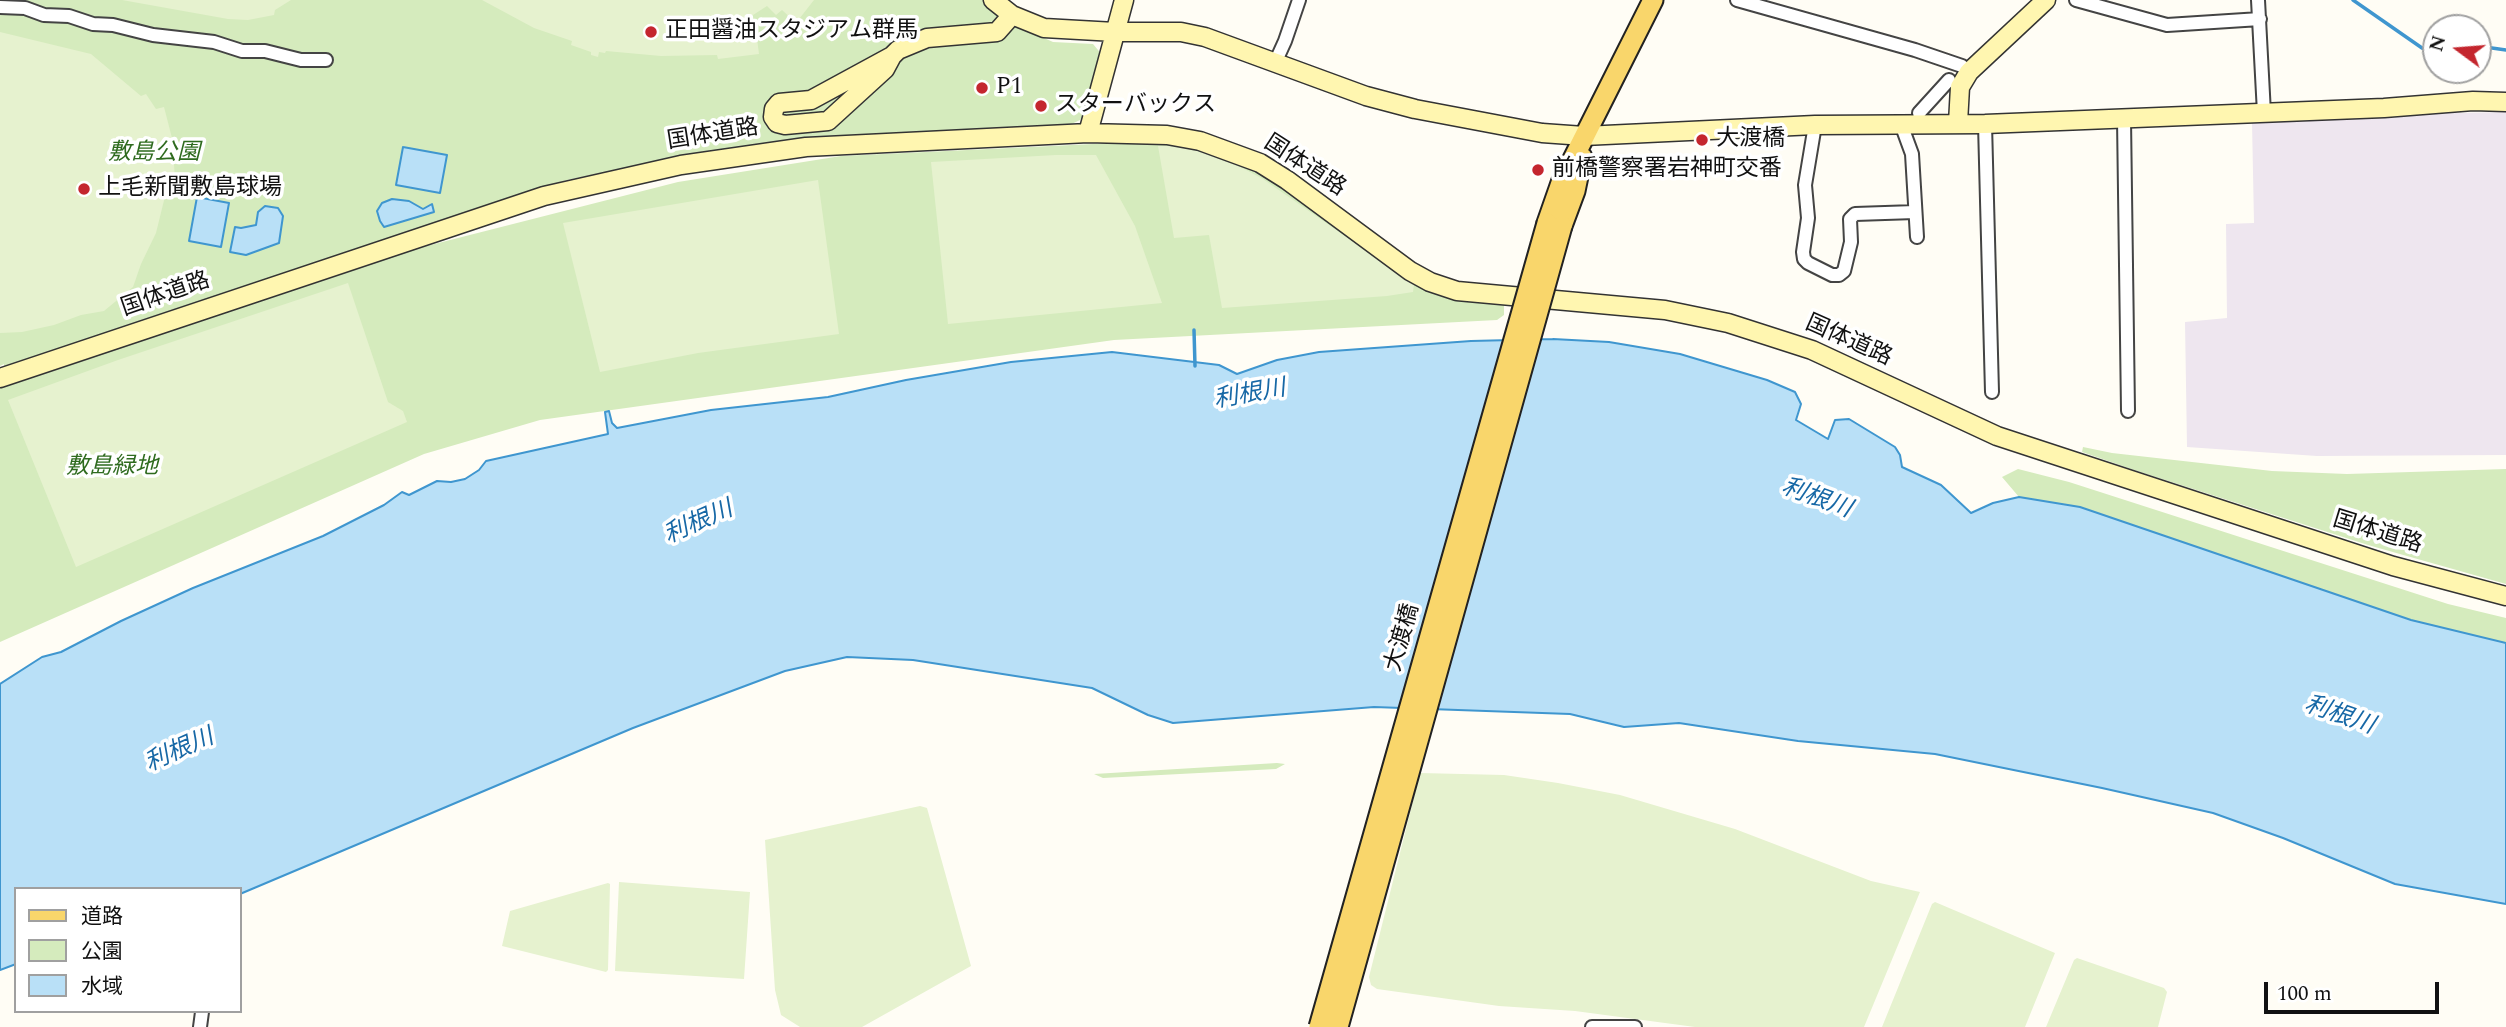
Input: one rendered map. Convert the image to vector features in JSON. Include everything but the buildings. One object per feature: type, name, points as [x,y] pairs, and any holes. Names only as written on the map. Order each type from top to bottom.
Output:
[{"type":"main road","points":[[1555,225],[1561,183],[1653,0]]},
{"type":"main road","name":"大渡橋","points":[[1319,1027],[1555,225]]},
{"type":"main road","name":"大渡橋","points":[[1338,1027],[1555,225]]},
{"type":"street","points":[[993,0],[1012,15],[1044,28],[1181,32],[1205,37],[1366,96],[1415,109],[1542,133],[1584,136],[1815,125],[1985,124],[2124,119],[2473,101],[2506,102]]},
{"type":"street","points":[[1088,133],[1124,0]]},
{"type":"street","points":[[1275,63],[1298,0]]},
{"type":"street","points":[[1737,0],[1915,50],[1962,66],[1969,72]]},
{"type":"street","points":[[1958,124],[1960,87],[1969,72],[2046,0]]},
{"type":"street","points":[[2076,0],[2167,25],[2260,19]]},
{"type":"street","points":[[2258,0],[2264,113]]},
{"type":"street","points":[[0,7],[25,8],[44,15],[69,16],[93,24],[113,25],[153,35],[214,42],[242,51],[265,51],[302,60],[326,60]]},
{"type":"street","points":[[892,56],[885,69],[828,121],[785,125],[777,123],[773,117],[774,109],[779,103],[811,100],[892,56],[898,50],[927,38],[997,32],[1012,15]]},
{"type":"street","points":[[1919,113],[1949,80]]},
{"type":"street","points":[[2124,119],[2128,411]]},
{"type":"street","points":[[1901,124],[1912,154],[1917,237]]},
{"type":"street","points":[[1985,124],[1992,392]]},
{"type":"street","points":[[1815,125],[1805,185],[1808,218],[1804,258],[1808,263],[1832,275],[1839,275],[1843,271],[1851,242],[1850,219],[1855,214],[1915,212]]},
{"type":"street","name":"国体道路","points":[[0,378],[544,196],[681,165],[806,147],[1088,133],[1167,135],[1200,141],[1260,163],[1410,271],[1430,282],[1457,291],[1665,310],[1728,323],[1812,350],[1997,436],[2393,566],[2506,596]]},
{"type":"street","points":[[1592,1027],[1635,1027]]},
{"type":"shaded area","points":[[2506,112],[2506,455],[2317,456],[2187,447],[2185,322],[2227,318],[2226,224],[2254,223],[2252,122]]},
{"type":"green space","name":"敷島公園","points":[[0,0],[987,0],[1044,38],[1053,42],[1093,44],[1103,56],[1088,109],[1080,120],[1065,127],[758,146],[658,161],[567,180],[4,367],[4,364],[0,366]]},
{"type":"green space","points":[[122,0],[291,0],[275,10],[274,15],[248,20],[228,19]]},
{"type":"green space","name":"正田醤油スタジアム群馬","points":[[482,0],[814,0],[796,23],[782,10],[776,15],[767,6],[750,17],[751,24],[755,23],[759,54],[718,59],[717,55],[661,56],[606,51],[599,52],[598,57],[571,45],[572,41],[534,28]]},
{"type":"green space","name":"上毛新聞敷島球場","points":[[0,32],[91,54],[141,96],[146,94],[156,109],[164,107],[172,138],[175,178],[169,180],[156,233],[133,287],[104,311],[22,332],[0,333]]},
{"type":"green space","name":"敷島緑地","points":[[1135,142],[1200,148],[1256,169],[1405,273],[1504,302],[1504,315],[1497,320],[1114,340],[540,420],[424,454],[0,642],[0,388],[403,252],[678,182],[841,156]]},
{"type":"green space","points":[[1158,146],[1177,146],[1207,153],[1263,179],[1414,284],[1413,292],[1222,308],[1209,235],[1174,238]]},
{"type":"green space","points":[[1096,155],[1135,226],[1162,303],[948,324],[931,162]]},
{"type":"green space","points":[[818,180],[839,334],[698,353],[600,372],[563,223]]},
{"type":"green space","points":[[348,283],[388,402],[403,411],[407,422],[76,567],[8,400]]},
{"type":"green space","points":[[2083,447],[2112,453],[2272,471],[2347,474],[2506,469],[2506,584],[2368,545],[2137,471],[2082,452]]},
{"type":"green space","points":[[2018,469],[2069,482],[2448,604],[2506,618],[2506,643],[2411,620],[2080,507],[2019,497],[2002,477]]},
{"type":"green space","points":[[1285,764],[1276,769],[1103,778],[1094,774]]},
{"type":"green space","points":[[1420,773],[1504,775],[1620,795],[1735,829],[1871,881],[1920,892],[1864,1027],[1695,1027],[1575,1011],[1499,1006],[1377,989],[1371,985],[1369,977]]},
{"type":"green space","points":[[920,806],[927,808],[971,966],[862,1027],[800,1027],[781,1015],[775,990],[765,840]]},
{"type":"green space","points":[[619,882],[750,892],[744,979],[615,971]]},
{"type":"green space","points":[[608,883],[606,972],[502,946],[510,911]]},
{"type":"green space","points":[[1935,902],[2055,953],[2025,1027],[1882,1027]]},
{"type":"green space","points":[[2077,958],[2164,988],[2167,992],[2158,1027],[2046,1027]]},
{"type":"water","points":[[403,147],[447,155],[440,193],[396,185]]},
{"type":"water","points":[[197,197],[229,203],[221,247],[189,241]]},
{"type":"water","points":[[392,199],[409,201],[423,209],[432,204],[434,212],[384,227],[377,211],[382,203]]},
{"type":"water","points":[[265,206],[278,208],[283,216],[279,243],[246,255],[230,252],[235,227],[256,225],[258,212]]},
{"type":"water","name":"利根川","points":[[1553,339],[1609,342],[1680,354],[1767,380],[1795,392],[1801,404],[1796,420],[1828,439],[1835,420],[1849,419],[1895,447],[1902,467],[1941,485],[1971,513],[1993,503],[2019,497],[2080,507],[2411,620],[2506,643],[2506,904],[2395,884],[2283,838],[2213,813],[1935,754],[1798,741],[1679,723],[1624,727],[1570,714],[1374,707],[1173,723],[1148,715],[1092,688],[913,660],[847,657],[785,671],[633,728],[242,893],[242,887],[14,887],[14,965],[0,970],[0,684],[42,657],[61,652],[193,588],[323,536],[384,505],[402,492],[409,495],[437,481],[465,479],[479,470],[486,461],[608,434],[605,412],[609,411],[612,423],[617,428],[711,410],[828,397],[1011,362],[1112,352],[1219,365],[1237,374],[1277,360],[1319,352],[1471,341]]},
{"type":"waterway","points":[[2353,0],[2422,48]]},
{"type":"waterway","points":[[2492,48],[2506,50]]},
{"type":"waterway","points":[[1194,330],[1195,366]]},
{"type":"place","name":"正田醤油スタジアム群馬","points":[[651,32]]},
{"type":"place","name":"P1","points":[[982,88]]},
{"type":"place","name":"スターバックス","points":[[1041,106]]},
{"type":"place","name":"大渡橋","points":[[1702,140]]},
{"type":"place","name":"前橋警察署岩神町交番","points":[[1538,170]]},
{"type":"place","name":"上毛新聞敷島球場","points":[[84,189]]}]
